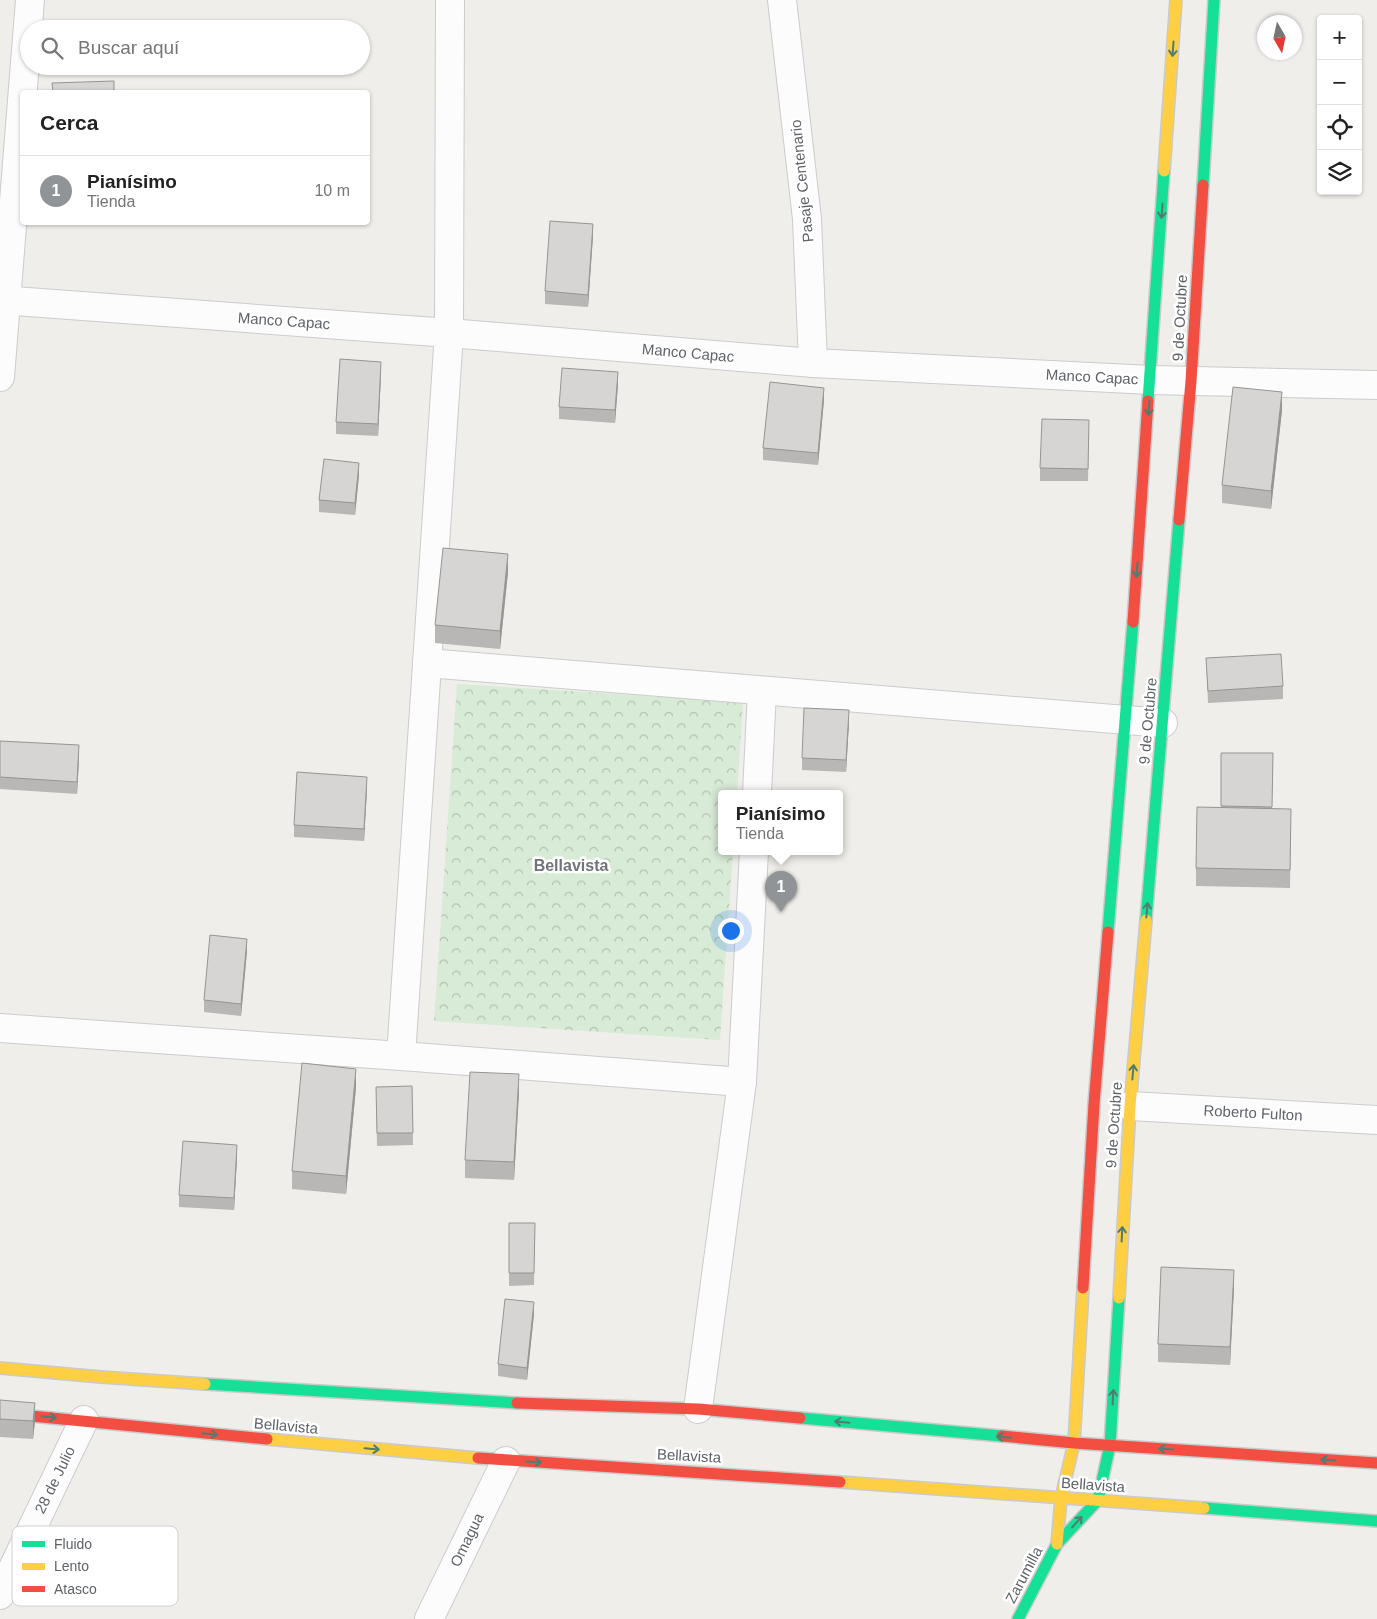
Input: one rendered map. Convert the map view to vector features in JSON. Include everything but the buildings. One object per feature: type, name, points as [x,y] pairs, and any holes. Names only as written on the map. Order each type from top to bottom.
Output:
[{"type":"street","points":[[28,20],[30,0]]},
{"type":"street","points":[[401,1056],[449,333],[450,0]]},
{"type":"street","name":"Pasaje Centenario","points":[[782,0],[807,219],[813,363]]},
{"type":"street","name":"9 de Octubre","points":[[1074,1443],[1094,1104],[1126,719],[1176,0]]},
{"type":"street","name":"9 de Octubre","points":[[1110,1445],[1130,1106],[1192,381],[1214,0]]},
{"type":"street","points":[[22,90],[23,75]]},
{"type":"street","points":[[0,377],[3,300],[20,111]]},
{"type":"street","name":"Manco Capac","points":[[3,300],[449,333],[813,363],[1151,380],[1377,386]]},
{"type":"street","points":[[427,663],[1163,723]]},
{"type":"street","points":[[757,790],[762,691]]},
{"type":"street","points":[[698,1409],[742,1082],[754,855]]},
{"type":"street","points":[[0,1028],[742,1082]]},
{"type":"street","name":"Roberto Fulton","points":[[1130,1106],[1377,1120]]},
{"type":"street","points":[[0,1368],[111,1378],[508,1403],[698,1409],[1074,1443],[1377,1463]]},
{"type":"street","name":"Bellavista","points":[[0,1413],[506,1461],[723,1473],[1377,1521]]},
{"type":"street","name":"28 de Julio","points":[[33,1526],[84,1420]]},
{"type":"street","name":"Zarumilla","points":[[1057,1544],[1061,1498],[1074,1443]]},
{"type":"street","points":[[1098,1500],[1110,1445]]},
{"type":"street","name":"Omagua","points":[[428,1619],[506,1461]]},
{"type":"street","name":"Zarumilla","points":[[1018,1619],[1057,1544],[1098,1500]]},
{"type":"street","name":"28 de Julio","points":[[0,1595],[12,1570]]},
{"type":"green space","points":[[457,684],[743,702],[737,790],[718,790],[718,855],[733,855],[720,1040],[434,1021]]},
{"type":"traffic: fast","points":[[1203,185],[1214,0]]},
{"type":"traffic: fast","points":[[1148,401],[1164,171]]},
{"type":"traffic: fast","points":[[1146,920],[1179,520]]},
{"type":"traffic: fast","points":[[1108,932],[1133,622]]},
{"type":"traffic: fast","points":[[1018,1619],[1057,1544],[1098,1500],[1110,1445],[1119,1298]]},
{"type":"traffic: fast","points":[[205,1384],[517,1403]]},
{"type":"traffic: fast","points":[[800,1418],[1002,1436]]},
{"type":"traffic: fast","points":[[1204,1508],[1377,1521]]},
{"type":"traffic: slow","points":[[1164,171],[1176,0]]},
{"type":"traffic: slow","points":[[1119,1298],[1130,1106],[1146,920]]},
{"type":"traffic: slow","points":[[1057,1544],[1061,1498],[1074,1443],[1083,1288]]},
{"type":"traffic: slow","points":[[0,1368],[205,1384]]},
{"type":"traffic: slow","points":[[267,1439],[478,1458]]},
{"type":"traffic: slow","points":[[840,1482],[1204,1508]]},
{"type":"traffic: jam","points":[[1179,520],[1191,381],[1203,185]]},
{"type":"traffic: jam","points":[[1133,622],[1148,401]]},
{"type":"traffic: jam","points":[[1083,1288],[1094,1104],[1108,932]]},
{"type":"traffic: jam","points":[[517,1403],[698,1409],[800,1418]]},
{"type":"traffic: jam","points":[[0,1413],[267,1439]]},
{"type":"traffic: jam","points":[[1002,1436],[1074,1443],[1377,1463]]},
{"type":"traffic: jam","points":[[478,1458],[840,1482]]},
{"type":"place","name":"Pianísimo","points":[[781,912]]},
{"type":"district","name":"Bellavista","points":[[571,865]]}]
